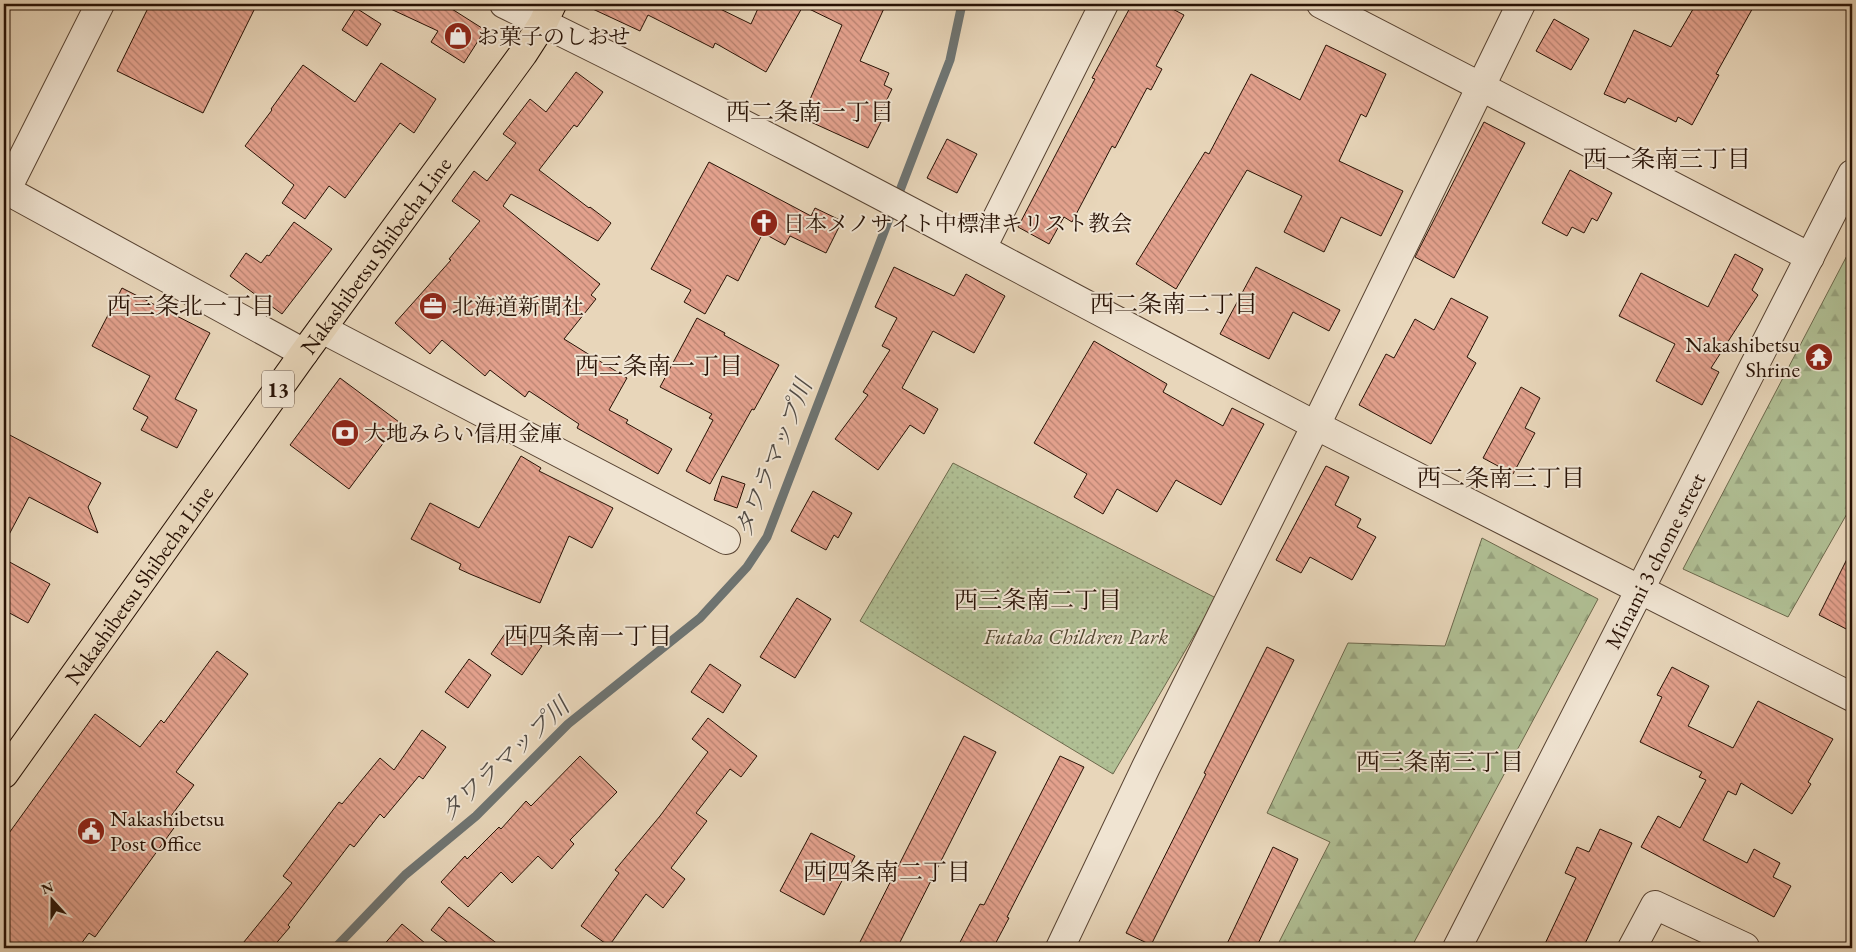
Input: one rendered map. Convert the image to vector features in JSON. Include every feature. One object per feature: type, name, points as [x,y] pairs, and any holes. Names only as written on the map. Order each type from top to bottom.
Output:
[{"type":"main road","name":"Nakashibetsu Shibecha Line","points":[[4,774],[304,352],[523,54],[548,13]]},
{"type":"street","points":[[100,4],[5,193],[304,352]]},
{"type":"street","points":[[504,4],[548,13],[872,191],[1316,425],[1852,696]]},
{"type":"street","points":[[982,248],[1104,4]]},
{"type":"street","points":[[1321,4],[1810,257]]},
{"type":"street","points":[[1060,948],[1146,767],[1316,425],[1521,4]]},
{"type":"street","name":"Minami 3 chome street","points":[[1458,948],[1852,174]]},
{"type":"street","points":[[322,329],[726,540]]},
{"type":"street","points":[[1632,948],[1655,906],[1744,948]]},
{"type":"green space","points":[[1852,246],[1852,505],[1788,617],[1683,569]]},
{"type":"green space","name":"Futaba Children Park","points":[[953,463],[1216,598],[1113,774],[860,621]]},
{"type":"green space","points":[[1482,538],[1598,599],[1411,948],[1276,948],[1330,842],[1267,813],[1348,643],[1445,646]]},
{"type":"building","points":[[150,4],[257,4],[203,113],[117,71]]},
{"type":"building","name":"お菓子のしおせ","points":[[380,4],[444,4],[485,30],[464,63],[431,42],[438,31]]},
{"type":"building","points":[[582,4],[710,4],[751,24],[760,4],[886,4],[860,61],[889,73],[884,85],[892,89],[878,118],[882,120],[868,148],[802,118],[842,25],[803,6],[766,72],[715,43],[713,48],[648,15],[640,31]]},
{"type":"building","points":[[1132,4],[1163,4],[1184,15],[1156,66],[1162,69],[1151,90],[1147,88],[1115,148],[1112,146],[1072,222],[1064,217],[1049,244],[1018,227],[1095,79],[1092,78]]},
{"type":"building","points":[[1696,4],[1755,4],[1716,74],[1719,75],[1692,125],[1678,117],[1676,122],[1628,98],[1625,103],[1604,94],[1634,30],[1671,47]]},
{"type":"building","points":[[356,8],[381,24],[367,46],[342,30]]},
{"type":"building","points":[[1554,19],[1589,39],[1571,70],[1536,51]]},
{"type":"building","points":[[1326,45],[1386,74],[1366,117],[1361,114],[1339,161],[1403,191],[1381,236],[1341,217],[1324,252],[1284,232],[1302,196],[1247,170],[1176,289],[1136,264],[1205,152],[1209,154],[1251,74],[1300,100]]},
{"type":"building","points":[[381,63],[436,99],[414,133],[400,123],[345,198],[329,186],[305,219],[282,203],[294,185],[245,146],[303,65],[355,102]]},
{"type":"building","points":[[576,72],[603,92],[577,127],[574,125],[539,170],[611,223],[598,241],[511,194],[503,206],[600,284],[591,295],[596,299],[564,339],[627,378],[609,410],[628,420],[626,423],[672,449],[658,474],[577,428],[579,424],[529,391],[525,397],[490,370],[485,376],[442,340],[430,354],[395,323],[451,260],[449,259],[480,221],[452,201],[474,171],[487,181],[516,143],[503,134],[530,99],[546,112]]},
{"type":"building","points":[[1484,122],[1525,143],[1454,278],[1415,257]]},
{"type":"building","points":[[947,139],[977,154],[957,193],[927,178]]},
{"type":"building","points":[[709,162],[811,216],[815,208],[842,221],[826,253],[790,236],[785,245],[763,233],[738,281],[727,275],[705,314],[684,302],[691,290],[651,269]]},
{"type":"building","points":[[1570,170],[1612,193],[1597,221],[1592,218],[1584,233],[1572,227],[1567,236],[1542,223]]},
{"type":"building","points":[[294,222],[332,249],[282,314],[230,276],[246,253],[261,263],[267,255],[269,256]]},
{"type":"building","points":[[1735,254],[1763,269],[1752,290],[1758,295],[1711,368],[1719,372],[1702,405],[1656,381],[1675,344],[1619,316],[1641,273],[1708,307]]},
{"type":"building","points":[[894,267],[954,296],[966,274],[1005,296],[974,353],[933,331],[902,388],[938,409],[924,434],[910,425],[878,470],[835,439],[868,395],[863,392],[890,350],[882,346],[897,318],[875,307]]},
{"type":"building","points":[[1256,267],[1340,310],[1329,331],[1293,312],[1269,359],[1220,334]]},
{"type":"building","points":[[122,288],[210,333],[175,399],[197,410],[177,448],[141,430],[148,417],[133,409],[150,376],[92,346]]},
{"type":"building","points":[[1451,298],[1488,317],[1467,357],[1476,363],[1431,444],[1359,405],[1386,354],[1394,358],[1415,319],[1434,330]]},
{"type":"building","points":[[697,318],[779,365],[710,484],[686,471],[713,420],[709,418],[712,414],[660,387]]},
{"type":"building","points":[[1094,341],[1167,384],[1163,392],[1223,426],[1232,408],[1264,424],[1221,505],[1176,480],[1157,512],[1117,489],[1103,514],[1074,497],[1087,474],[1034,443]]},
{"type":"building","name":"大地みらい信用金庫","points":[[340,378],[399,422],[349,489],[290,445]]},
{"type":"building","points":[[1521,387],[1540,398],[1525,428],[1535,433],[1513,474],[1483,458]]},
{"type":"building","points":[[4,432],[101,483],[88,507],[98,533],[29,497],[4,544]]},
{"type":"building","points":[[521,456],[541,468],[539,471],[613,508],[592,548],[569,536],[540,603],[459,569],[461,564],[411,539],[430,503],[479,528]]},
{"type":"building","points":[[1326,466],[1349,477],[1335,505],[1361,519],[1357,527],[1376,537],[1352,580],[1310,557],[1301,573],[1276,560]]},
{"type":"building","points":[[722,476],[745,484],[737,508],[714,500]]},
{"type":"building","points":[[813,491],[852,513],[838,538],[834,535],[826,550],[791,531]]},
{"type":"building","points":[[1852,549],[1852,632],[1819,615]]},
{"type":"building","points":[[4,559],[50,584],[28,623],[4,610]]},
{"type":"building","points":[[797,598],[831,619],[795,678],[760,657]]},
{"type":"building","points":[[511,625],[542,646],[522,675],[491,654]]},
{"type":"building","points":[[1267,647],[1294,660],[1151,945],[1126,933]]},
{"type":"building","name":"Nakashibetsu Post Office","points":[[217,651],[248,674],[176,772],[194,785],[171,816],[179,821],[95,937],[89,933],[78,948],[4,948],[4,840],[95,714],[140,747],[161,720],[164,723]]},
{"type":"building","points":[[469,659],[491,675],[468,708],[445,692]]},
{"type":"building","points":[[710,664],[741,685],[723,713],[691,692]]},
{"type":"building","points":[[1672,667],[1709,686],[1688,726],[1733,748],[1758,701],[1833,739],[1808,782],[1811,784],[1792,814],[1741,783],[1736,795],[1728,791],[1703,840],[1747,863],[1754,849],[1780,863],[1773,877],[1791,886],[1774,917],[1641,847],[1658,816],[1680,828],[1706,780],[1699,777],[1702,772],[1640,742],[1662,697],[1657,695]]},
{"type":"building","points":[[708,718],[757,756],[741,777],[730,769],[696,813],[707,821],[671,868],[685,879],[663,908],[646,894],[609,946],[581,926],[619,873],[615,870],[660,816],[708,752],[692,739]]},
{"type":"building","points":[[422,730],[446,747],[423,779],[419,776],[384,818],[380,814],[354,847],[350,844],[288,925],[290,927],[272,948],[239,948],[292,883],[283,876],[339,802],[342,804],[380,758],[394,770]]},
{"type":"building","points":[[964,736],[996,752],[897,948],[857,948]]},
{"type":"building","points":[[580,756],[617,792],[570,840],[574,844],[552,869],[538,856],[512,883],[501,872],[468,907],[441,882],[465,856],[467,859],[499,827],[501,829],[526,801],[531,806]]},
{"type":"building","points":[[1060,756],[1084,767],[993,948],[957,948],[980,904],[984,905]]},
{"type":"building","points":[[1600,829],[1632,843],[1583,948],[1543,948],[1576,878],[1565,873],[1577,847],[1589,852]]},
{"type":"building","points":[[811,833],[855,856],[824,915],[780,891]]},
{"type":"building","points":[[1273,847],[1298,859],[1256,948],[1225,948]]},
{"type":"building","points":[[449,907],[503,948],[455,948],[431,930]]},
{"type":"building","points":[[402,924],[431,948],[381,948]]},
{"type":"waterway","name":"タワラマップ川","points":[[335,948],[405,875],[476,816],[568,724],[700,618],[747,567],[767,537],[950,60],[962,4]]},
{"type":"place","name":"お菓子のしおせ","points":[[458,36]]},
{"type":"place","name":"日本メノサイト中標津キリスト教会","points":[[764,223]]},
{"type":"place","name":"北海道新聞社","points":[[433,306]]},
{"type":"place","name":"Nakashibetsu Shrine","points":[[1819,357]]},
{"type":"place","name":"大地みらい信用金庫","points":[[345,433]]},
{"type":"place","name":"Nakashibetsu Post Office","points":[[91,831]]},
{"type":"district","name":"西二条南一丁目","points":[[810,111]]},
{"type":"district","name":"西一条南三丁目","points":[[1667,158]]},
{"type":"district","name":"西二条南二丁目","points":[[1174,303]]},
{"type":"district","name":"西三条北一丁目","points":[[191,305]]},
{"type":"district","name":"西三条南一丁目","points":[[659,365]]},
{"type":"district","name":"西二条南三丁目","points":[[1501,477]]},
{"type":"district","name":"西三条南二丁目","points":[[1038,599]]},
{"type":"district","name":"西四条南一丁目","points":[[588,635]]},
{"type":"district","name":"西三条南三丁目","points":[[1440,761]]},
{"type":"district","name":"西四条南二丁目","points":[[887,871]]}]
